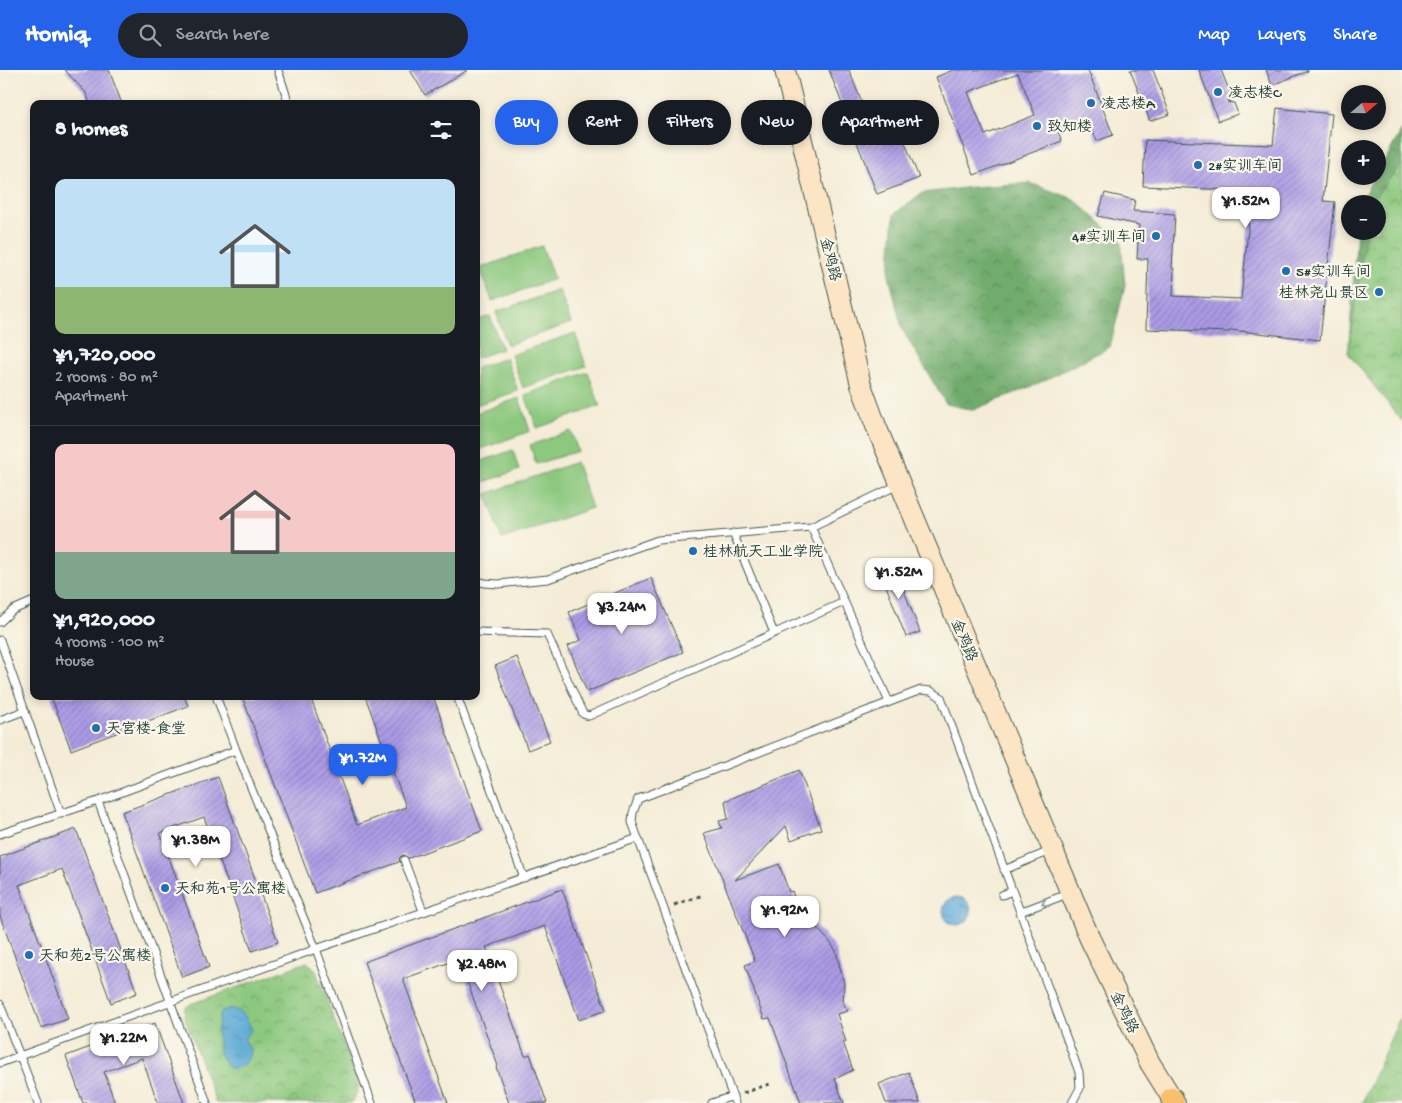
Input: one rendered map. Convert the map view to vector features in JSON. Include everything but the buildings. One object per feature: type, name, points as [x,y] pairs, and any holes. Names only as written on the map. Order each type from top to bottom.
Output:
[{"type":"main road","name":"金鸡路","points":[[785,70],[862,385],[876,426],[1090,939],[1150,1063],[1174,1102]]},
{"type":"lane","points":[[278,70],[288,100]]},
{"type":"lane","points":[[480,582],[498,584],[548,579],[658,540],[811,527],[900,484]]},
{"type":"lane","points":[[811,527],[889,702]]},
{"type":"lane","points":[[733,533],[774,633]]},
{"type":"lane","points":[[480,632],[547,634],[583,714],[589,716],[844,602]]},
{"type":"lane","points":[[0,622],[13,610],[30,603]]},
{"type":"lane","points":[[0,640],[61,814]]},
{"type":"lane","points":[[712,1103],[734,1099],[632,822],[638,799],[920,690],[931,691],[941,697],[1080,1072],[1080,1088],[1072,1103]]},
{"type":"lane","points":[[217,700],[316,948],[372,1103]]},
{"type":"lane","points":[[458,700],[524,878]]},
{"type":"lane","points":[[0,720],[24,711]]},
{"type":"lane","points":[[0,834],[98,801],[236,750]]},
{"type":"lane","points":[[98,801],[207,1103]]},
{"type":"lane","points":[[0,1063],[316,948],[638,838]]},
{"type":"lane","points":[[1004,870],[1054,850]]},
{"type":"lane","points":[[404,860],[423,911]]},
{"type":"lane","points":[[1002,895],[1012,891]]},
{"type":"lane","points":[[1020,912],[1070,893]]},
{"type":"lane","points":[[0,1004],[38,1103]]},
{"type":"path","points":[[664,908],[703,895]]},
{"type":"path","points":[[734,1099],[773,1083]]},
{"type":"green space","name":"桂林尧山景区","points":[[1402,130],[1402,411],[1349,344],[1356,240],[1386,240],[1386,195],[1364,195],[1370,185],[1386,185],[1386,158]]},
{"type":"green space","name":"桂林尧山景区","points":[[1402,164],[1402,421],[1348,353],[1365,240],[1386,240],[1386,195],[1377,195]]},
{"type":"green space","points":[[1030,183],[1074,199],[1121,241],[1125,286],[1110,347],[1037,384],[973,410],[946,404],[902,329],[889,275],[894,214],[922,193]]},
{"type":"green space","points":[[542,246],[554,279],[492,301],[480,268]]},
{"type":"green space","points":[[559,290],[571,323],[507,345],[496,312]]},
{"type":"green space","points":[[490,316],[502,349],[480,357],[480,320]]},
{"type":"green space","points":[[575,333],[586,366],[523,388],[511,355]]},
{"type":"green space","points":[[506,358],[518,391],[480,404],[480,367]]},
{"type":"green space","points":[[588,372],[600,406],[537,428],[525,395]]},
{"type":"green space","points":[[519,398],[530,431],[480,450],[480,412]]},
{"type":"green space","points":[[571,431],[578,451],[536,464],[530,445]]},
{"type":"green space","points":[[513,450],[519,470],[480,483],[480,462]]},
{"type":"green space","points":[[576,462],[592,508],[502,539],[486,494]]},
{"type":"green space","points":[[307,962],[315,969],[359,1086],[353,1101],[348,1103],[216,1103],[184,1016],[185,1008],[191,1004]]},
{"type":"green space","points":[[1402,1013],[1402,1103],[1362,1103]]},
{"type":"water","points":[[957,897],[967,901],[971,911],[967,921],[957,925],[947,921],[943,911],[947,901]]},
{"type":"water","points":[[230,1008],[244,1016],[252,1030],[245,1039],[250,1054],[243,1065],[233,1069],[222,1059],[218,1044],[218,1026],[221,1012]]},
{"type":"place","name":"凌志楼C","points":[[1218,92]]},
{"type":"place","name":"凌志楼A","points":[[1091,103]]},
{"type":"place","name":"致知楼","points":[[1037,126]]},
{"type":"place","name":"2#实训车间","points":[[1198,165]]},
{"type":"place","name":"4#实训车间","points":[[1156,236]]},
{"type":"place","name":"5#实训车间","points":[[1286,271]]},
{"type":"place","name":"桂林尧山景区","points":[[1379,292]]},
{"type":"place","name":"桂林航天工业学院","points":[[693,551]]},
{"type":"place","name":"天宫楼-食堂","points":[[96,728]]},
{"type":"place","name":"天和苑1号公寓楼","points":[[165,888]]},
{"type":"place","name":"天和苑2号公寓楼","points":[[29,955]]}]
